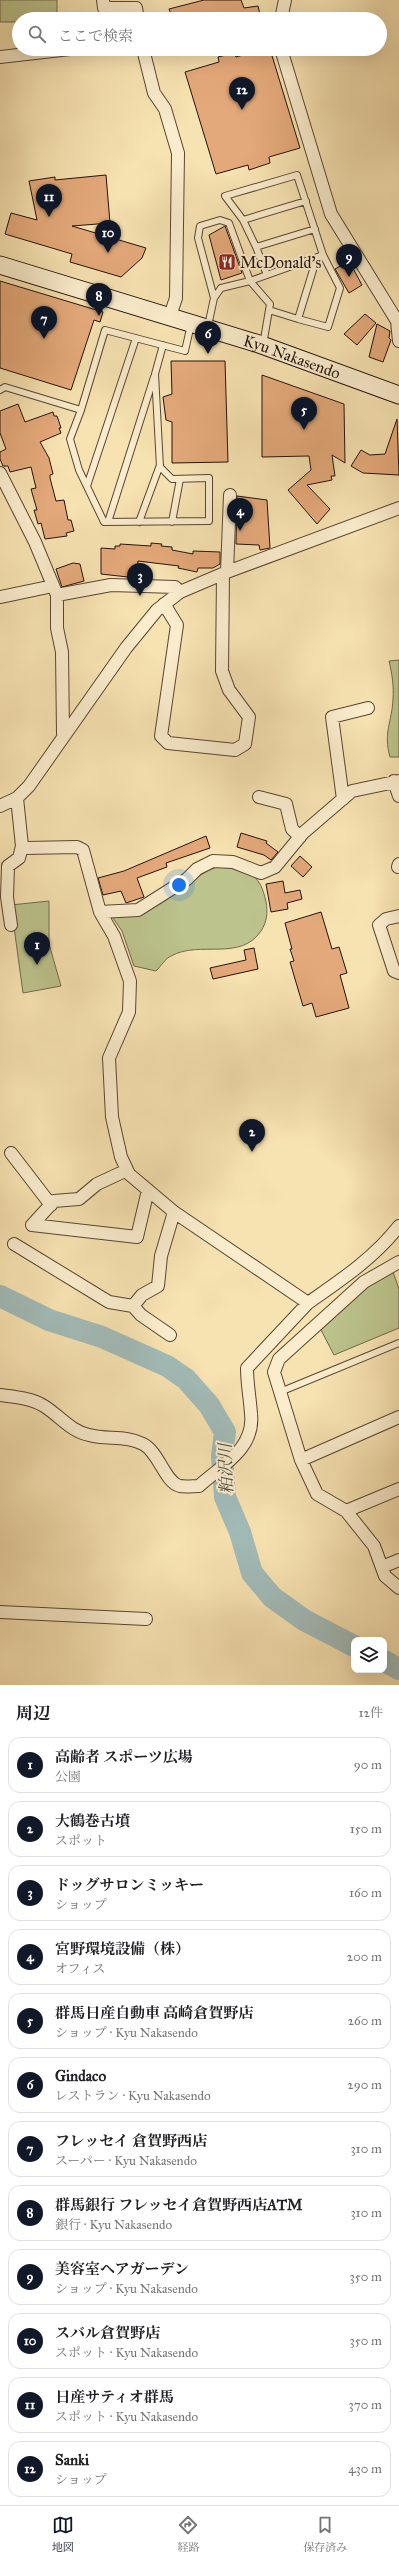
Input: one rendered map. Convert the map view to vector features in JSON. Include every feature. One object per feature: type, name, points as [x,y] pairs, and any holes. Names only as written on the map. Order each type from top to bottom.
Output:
[{"type":"main road","name":"Kyu Nakasendo","points":[[0,265],[191,322],[399,395]]},
{"type":"street","points":[[103,0],[104,8],[136,8],[137,12]]},
{"type":"street","points":[[282,12],[285,0]]},
{"type":"street","points":[[0,57],[12,56]]},
{"type":"street","points":[[145,56],[154,93],[165,109],[178,153],[176,298],[170,316]]},
{"type":"street","points":[[283,56],[331,214],[397,321],[399,341]]},
{"type":"street","points":[[0,472],[35,542],[55,590],[57,628],[62,652],[63,734]]},
{"type":"street","points":[[164,604],[177,625],[161,736],[168,743],[236,750],[245,744],[249,717],[229,690],[222,671],[225,573],[230,495]]},
{"type":"street","points":[[0,806],[17,798],[29,786],[63,734],[126,648],[157,610],[180,592],[225,573],[399,508]]},
{"type":"street","points":[[1,597],[111,585],[175,587],[180,592]]},
{"type":"street","points":[[343,799],[332,717],[368,708]]},
{"type":"street","points":[[100,912],[138,910],[186,879],[197,869],[213,861],[234,862],[261,873],[275,867],[300,837],[352,791],[396,781],[399,796]]},
{"type":"street","points":[[259,797],[286,804],[292,829],[300,837]]},
{"type":"street","points":[[11,925],[7,897],[8,866],[19,858],[22,846],[17,798]]},
{"type":"street","points":[[22,846],[26,848],[77,847],[83,850],[100,912],[114,936],[130,981],[128,1012],[109,1058],[112,1117],[121,1157],[127,1170],[174,1212],[308,1303]]},
{"type":"street","points":[[399,916],[386,919],[379,925],[394,971],[399,973]]},
{"type":"street","points":[[11,1153],[51,1205]]},
{"type":"street","points":[[127,1170],[97,1184],[79,1199],[54,1202],[32,1225],[137,1237],[148,1190]]},
{"type":"street","points":[[133,1306],[142,1295],[158,1286],[161,1256],[174,1212]]},
{"type":"street","points":[[0,1395],[30,1400],[44,1406],[72,1430],[90,1436],[132,1439],[144,1444],[156,1454],[170,1478],[179,1486],[199,1486],[215,1471],[233,1458],[251,1434],[247,1368],[308,1303],[359,1267],[388,1241],[399,1226]]},
{"type":"street","points":[[14,1244],[110,1302],[133,1306],[141,1315],[170,1335]]},
{"type":"street","points":[[399,1262],[364,1282],[279,1360],[274,1372],[301,1460],[317,1494],[346,1511],[374,1546],[385,1576],[399,1588]]},
{"type":"street","points":[[301,1460],[399,1417]]},
{"type":"street","points":[[346,1511],[399,1489]]},
{"type":"street","points":[[382,1567],[399,1560]]},
{"type":"street","points":[[0,1612],[146,1619]]},
{"type":"lane","points":[[267,275],[253,237],[225,196],[297,175],[324,255],[340,288],[328,328],[269,310]]},
{"type":"lane","points":[[242,220],[306,201]]},
{"type":"lane","points":[[214,298],[198,238],[200,226],[220,220],[229,223],[250,281],[270,304],[263,346]]},
{"type":"lane","points":[[256,247],[315,229]]},
{"type":"lane","points":[[208,328],[214,298],[221,288],[250,281],[324,255]]},
{"type":"lane","points":[[298,319],[314,270],[315,258]]},
{"type":"lane","points":[[160,465],[172,479],[209,478],[209,521],[104,522],[87,486],[70,440],[81,410],[105,330],[184,351],[191,322]]},
{"type":"lane","points":[[87,486],[136,338]]},
{"type":"lane","points":[[108,522],[163,345]]},
{"type":"lane","points":[[139,522],[160,465],[155,374]]},
{"type":"lane","points":[[0,390],[5,387],[81,410]]},
{"type":"lane","points":[[172,522],[180,479]]},
{"type":"lane","points":[[280,1392],[399,1343]]},
{"type":"green space","points":[[0,0],[57,0],[57,12],[12,12],[12,22],[0,22]]},
{"type":"green space","points":[[399,660],[399,757],[390,757],[387,741],[393,690],[389,661]]},
{"type":"green space","points":[[228,865],[254,876],[261,886],[267,909],[266,921],[261,931],[252,940],[242,946],[182,952],[169,957],[156,971],[134,966],[122,931],[111,915],[165,897],[180,890],[211,869]]},
{"type":"green space","points":[[49,901],[49,944],[61,986],[23,993],[11,905]]},
{"type":"green space","points":[[393,1272],[399,1289],[399,1328],[334,1355],[321,1330],[368,1285]]},
{"type":"building","points":[[204,0],[241,0],[244,8],[258,6],[259,12],[170,12],[169,9]]},
{"type":"building","points":[[272,56],[300,148],[269,157],[270,163],[249,170],[248,165],[216,174],[185,72],[219,62],[218,57]]},
{"type":"building","points":[[106,175],[110,223],[72,226],[146,248],[142,258],[121,277],[70,262],[72,254],[5,234],[11,213],[37,220],[29,181],[55,177],[55,180]]},
{"type":"building","name":"McDonald's","points":[[225,226],[242,273],[221,280],[209,235]]},
{"type":"building","points":[[349,261],[362,285],[349,293],[335,269]]},
{"type":"building","points":[[0,281],[103,312],[100,322],[94,320],[71,390],[0,368]]},
{"type":"building","points":[[365,314],[376,323],[357,345],[344,334]]},
{"type":"building","points":[[377,324],[390,331],[389,338],[391,340],[383,362],[369,357]]},
{"type":"building","points":[[171,361],[225,361],[228,462],[172,463],[172,422],[166,420],[163,397],[172,394]]},
{"type":"building","points":[[262,375],[344,404],[345,463],[332,455],[335,476],[331,476],[332,480],[307,485],[330,509],[317,524],[288,490],[311,470],[309,456],[262,457]]},
{"type":"building","points":[[18,404],[25,422],[53,412],[54,416],[57,416],[61,433],[40,442],[49,458],[53,474],[50,475],[50,478],[56,501],[64,500],[68,520],[71,520],[74,531],[66,533],[67,536],[45,539],[41,523],[38,524],[34,510],[37,510],[31,489],[36,488],[31,467],[10,472],[8,466],[3,466],[0,459],[0,452],[6,449],[0,433],[0,411]]},
{"type":"building","points":[[397,419],[399,475],[363,473],[351,466],[361,450],[370,455],[385,454]]},
{"type":"building","points":[[237,496],[267,500],[270,548],[260,550],[259,545],[236,544]]},
{"type":"building","points":[[151,543],[162,544],[161,546],[172,547],[172,550],[193,554],[193,551],[220,552],[220,564],[213,568],[198,568],[197,572],[178,568],[179,566],[138,561],[137,578],[101,574],[101,548],[115,549],[115,546],[120,546],[120,544],[151,546]]},
{"type":"building","points":[[73,563],[80,564],[84,581],[62,587],[56,569]]},
{"type":"building","points":[[241,833],[267,841],[266,843],[278,852],[271,860],[264,855],[237,847]]},
{"type":"building","points":[[206,836],[210,848],[166,863],[167,867],[137,878],[144,897],[126,903],[121,891],[103,895],[98,878],[124,871]]},
{"type":"building","points":[[300,856],[312,867],[303,877],[291,866]]},
{"type":"building","points":[[283,881],[285,893],[300,890],[302,899],[287,903],[288,909],[271,912],[266,884]]},
{"type":"building","points":[[321,912],[332,949],[339,947],[347,973],[340,975],[349,1008],[316,1017],[312,1003],[303,1006],[290,962],[294,961],[285,923]]},
{"type":"building","points":[[254,948],[258,969],[213,979],[210,968],[246,960],[244,950]]},
{"type":"waterway","name":"粕沢川","points":[[0,1296],[49,1320],[102,1337],[167,1366],[186,1379],[209,1405],[225,1432],[222,1456],[225,1497],[240,1532],[252,1573],[272,1597],[304,1620],[351,1644]]},
{"type":"waterway","name":"粕沢川","points":[[387,1663],[399,1669]]},
{"type":"place","name":"Sanki","points":[[242,110]]},
{"type":"place","name":"日産サティオ群馬","points":[[49,217]]},
{"type":"place","name":"スバル倉賀野店","points":[[108,253]]},
{"type":"place","name":"McDonald's","points":[[227,262]]},
{"type":"place","name":"美容室ヘアガーデン","points":[[349,277]]},
{"type":"place","name":"群馬銀行 フレッセイ倉賀野西店ATM","points":[[99,316]]},
{"type":"place","name":"フレッセイ 倉賀野西店","points":[[44,339]]},
{"type":"place","name":"Gindaco","points":[[208,354]]},
{"type":"place","name":"群馬日産自動車 高崎倉賀野店","points":[[304,430]]},
{"type":"place","name":"宮野環境設備（株）","points":[[240,531]]},
{"type":"place","name":"ドッグサロンミッキー","points":[[140,596]]},
{"type":"place","name":"高齢者 スポーツ広場","points":[[37,965]]},
{"type":"place","name":"大鶴巻古墳","points":[[252,1152]]}]
